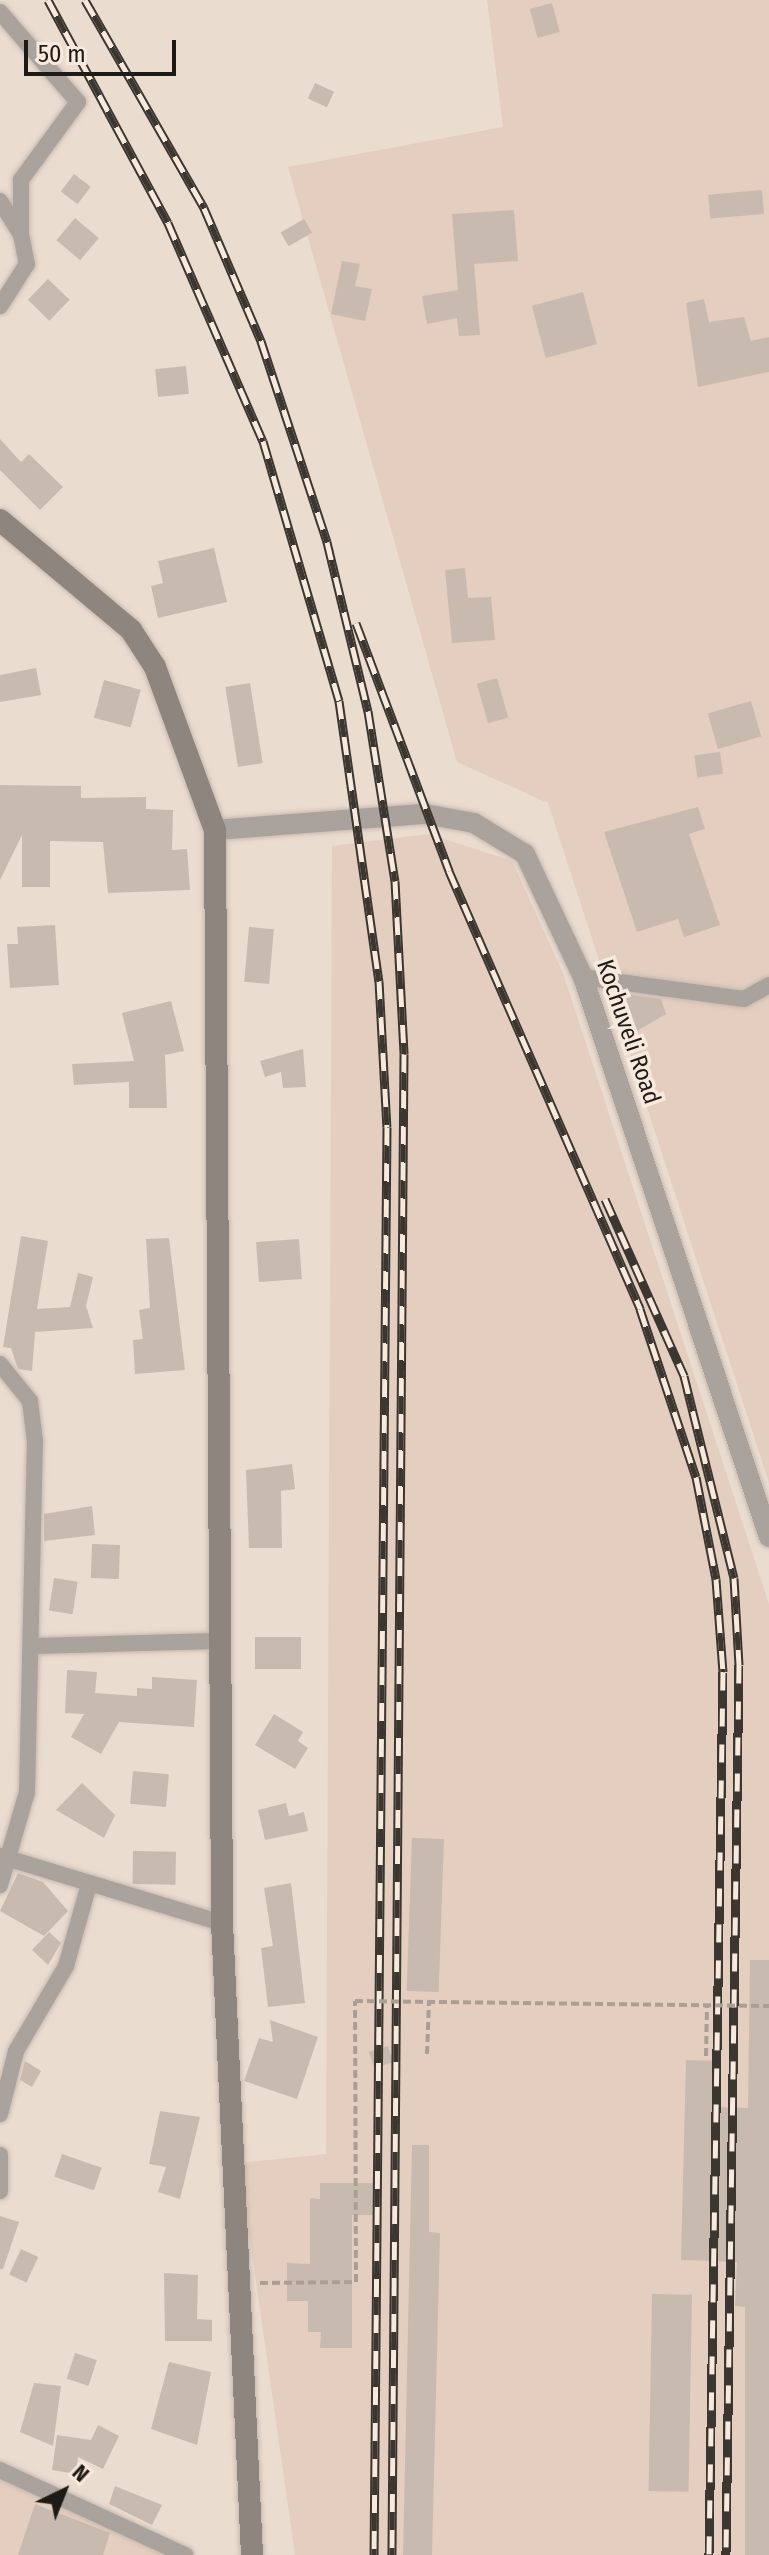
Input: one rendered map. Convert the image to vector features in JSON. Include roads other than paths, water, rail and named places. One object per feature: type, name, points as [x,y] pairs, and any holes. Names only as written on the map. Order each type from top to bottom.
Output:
[{"type":"main road","points":[[1,523],[131,630],[155,667],[215,830],[224,1404],[217,1641],[222,1923],[252,2555]]},
{"type":"street","points":[[0,12],[78,102],[21,180],[21,234],[27,264],[0,306]]},
{"type":"street","points":[[0,201],[21,234]]},
{"type":"street","name":"Kochuveli Road","points":[[215,830],[357,815],[474,823],[525,854],[583,977],[769,1537]]},
{"type":"street","points":[[583,977],[744,999],[769,985]]},
{"type":"street","points":[[0,1364],[34,1418],[33,1646],[27,1792],[0,1885]]},
{"type":"street","points":[[33,1646],[217,1641]]},
{"type":"street","points":[[6,1858],[222,1923]]},
{"type":"street","points":[[0,2114],[16,2051],[66,1966],[89,1884]]},
{"type":"street","points":[[0,2155],[0,2191]]},
{"type":"street","points":[[0,2470],[185,2555]]},
{"type":"railway","points":[[48,0],[168,223],[263,441],[339,701],[379,981],[387,1127],[374,2555]]},
{"type":"railway","points":[[85,0],[204,208],[261,341],[327,542],[368,711],[395,881],[404,1054],[392,2555]]},
{"type":"railway","points":[[356,623],[449,871],[640,1309],[696,1477],[716,1579],[723,1672],[709,2555]]},
{"type":"railway","points":[[605,1199],[684,1376],[734,1578],[739,1665],[726,2555]]}]
